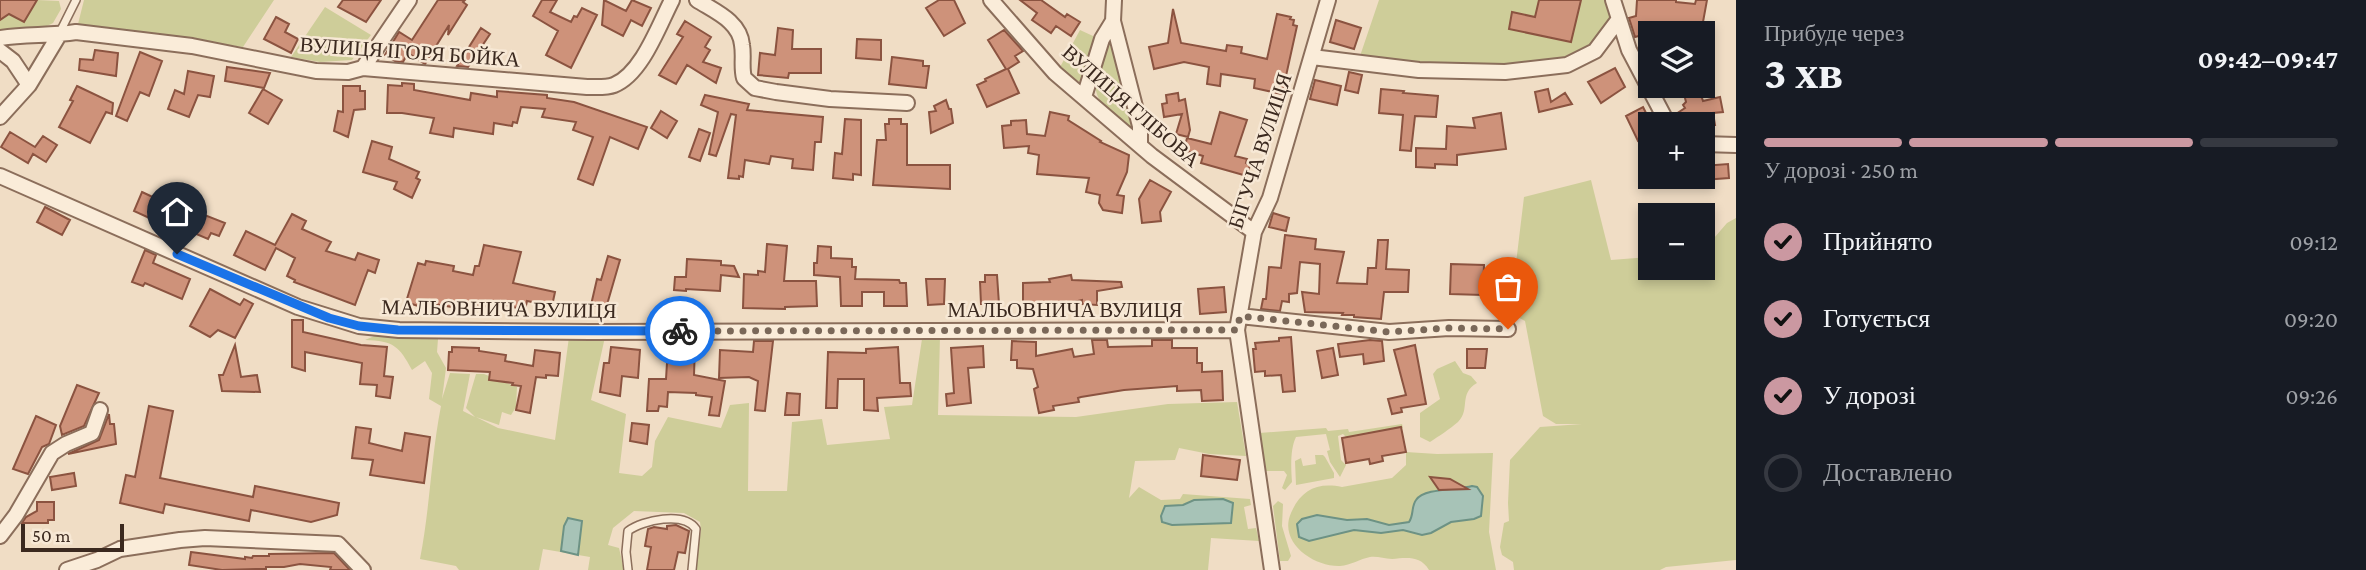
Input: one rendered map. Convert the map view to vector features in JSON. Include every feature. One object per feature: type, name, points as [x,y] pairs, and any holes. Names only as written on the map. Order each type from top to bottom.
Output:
[{"type":"street","points":[[363,68],[409,0]]},
{"type":"street","name":"ВУЛИЦЯ ІГОРЯ БОЙКА","points":[[0,38],[76,32],[192,46],[316,71],[348,72],[363,68],[610,87],[622,81],[635,67],[672,0]]},
{"type":"street","points":[[697,0],[730,21],[737,29],[742,43],[744,78],[750,85],[763,90],[805,96],[907,103]]},
{"type":"street","name":"ВУЛИЦЯ ГЛІБОВА","points":[[991,0],[1055,73],[1152,156],[1254,232]]},
{"type":"street","points":[[1114,0],[1113,21],[1140,126],[1140,143]]},
{"type":"street","name":"БІГУЧА ВУЛИЦЯ","points":[[1272,570],[1238,323],[1254,232],[1270,198],[1328,0]]},
{"type":"street","points":[[1613,0],[1629,50],[1662,112]]},
{"type":"street","points":[[1312,57],[1419,70],[1505,72],[1567,65],[1595,51],[1619,19]]},
{"type":"street","points":[[1084,97],[1102,39],[1113,21]]},
{"type":"street","points":[[0,117],[29,85],[59,35]]},
{"type":"street","points":[[0,51],[13,61],[29,85]]},
{"type":"street","points":[[1715,144],[1736,145]]},
{"type":"street","name":"МАЛЬОВНИЧА ВУЛИЦЯ","points":[[0,176],[298,307],[359,326],[398,330],[590,332],[1238,323]]},
{"type":"street","points":[[1238,323],[1389,332],[1449,328],[1508,329]]},
{"type":"street","points":[[0,536],[16,515],[52,453],[92,433],[100,410]]},
{"type":"street","points":[[67,570],[136,545],[205,538],[338,544],[363,570]]},
{"type":"lane","points":[[59,35],[76,0]]},
{"type":"lane","points":[[628,570],[628,531],[646,521],[680,519],[694,525],[696,529],[692,570]]},
{"type":"shaded area","points":[[37,0],[59,1],[61,9],[53,23],[43,28],[0,35],[0,15],[9,14]]},
{"type":"shaded area","points":[[84,0],[274,0],[243,47],[78,24]]},
{"type":"shaded area","points":[[1379,0],[1606,0],[1612,21],[1584,54],[1544,65],[1437,66],[1360,56]]},
{"type":"shaded area","points":[[325,7],[371,35],[352,60],[320,62],[291,57]]},
{"type":"shaded area","points":[[1080,30],[1097,41],[1085,77],[1074,82],[1059,69]]},
{"type":"shaded area","points":[[1110,44],[1132,111],[1134,125],[1131,129],[1104,106],[1096,90],[1097,74],[1107,45]]},
{"type":"shaded area","points":[[1591,180],[1611,260],[1638,258],[1638,280],[1715,280],[1715,237],[1727,223],[1736,218],[1736,560],[1666,567],[1660,570],[1514,570],[1513,562],[1502,555],[1500,547],[1504,523],[1509,521],[1510,460],[1540,427],[1582,424],[1556,424],[1543,416],[1525,321],[1510,313],[1524,197]]},
{"type":"shaded area","points":[[379,334],[427,335],[438,339],[437,352],[446,368],[442,399],[450,373],[470,374],[463,411],[475,417],[466,408],[476,374],[484,374],[517,387],[516,407],[511,415],[502,412],[499,425],[476,417],[498,428],[555,440],[569,337],[605,337],[591,400],[626,414],[619,473],[642,476],[652,467],[655,441],[668,417],[721,428],[730,405],[749,403],[748,491],[787,491],[792,422],[822,419],[827,445],[890,439],[884,407],[912,405],[922,339],[940,336],[938,415],[1076,417],[1168,404],[1237,402],[1246,456],[1209,454],[1179,448],[1175,460],[1135,461],[1129,498],[1139,487],[1161,500],[1180,499],[1183,494],[1250,499],[1251,505],[1244,507],[1248,529],[1256,528],[1259,541],[1211,538],[1208,570],[695,570],[700,522],[684,513],[634,511],[613,528],[608,545],[619,548],[624,570],[588,570],[590,557],[543,549],[539,570],[459,570],[456,566],[420,559],[441,406],[429,399],[432,373],[425,361],[412,370],[394,346],[365,340]]},
{"type":"shaded area","points":[[1455,361],[1463,373],[1471,376],[1477,383],[1468,392],[1462,417],[1430,442],[1420,437],[1420,413],[1440,399],[1433,374],[1437,369]]},
{"type":"shaded area","points":[[1402,424],[1403,428],[1347,438],[1343,434],[1338,436],[1341,460],[1346,465],[1340,477],[1330,462],[1326,434],[1296,437],[1292,453],[1292,482],[1285,490],[1282,488],[1287,475],[1284,471],[1266,471],[1259,433],[1326,428],[1328,431],[1348,429],[1349,432]]},
{"type":"shaded area","points":[[1406,452],[1493,453],[1489,532],[1496,570],[1429,570],[1412,558],[1373,557],[1340,566],[1330,565],[1309,557],[1294,543],[1288,524],[1295,505],[1305,493],[1318,487],[1342,487],[1392,478],[1406,465]]},
{"type":"shaded area","points":[[1315,455],[1325,457],[1334,478],[1296,485],[1295,461],[1301,458],[1303,466],[1316,464]]},
{"type":"shaded area","points":[[1477,487],[1483,496],[1481,516],[1451,522],[1431,533],[1422,535],[1403,530],[1381,533],[1354,530],[1309,541],[1299,537],[1297,524],[1302,519],[1317,515],[1347,520],[1367,519],[1389,525],[1409,522],[1414,503],[1420,496],[1433,491]]},
{"type":"shaded area","points":[[1223,499],[1233,503],[1231,523],[1172,525],[1162,522],[1165,506],[1183,505],[1194,500]]},
{"type":"shaded area","points":[[1278,501],[1283,504],[1282,526],[1291,556],[1288,561],[1280,561],[1273,506]]},
{"type":"shaded area","points":[[568,518],[582,521],[578,555],[561,551],[564,526]]},
{"type":"building","points":[[0,0],[37,0],[24,22],[9,14],[0,20]]},
{"type":"building","points":[[343,0],[381,0],[366,22],[338,7]]},
{"type":"building","points":[[438,0],[465,0],[463,2],[467,5],[448,35],[449,25],[425,64],[408,53],[403,62],[385,55],[399,32],[412,40]]},
{"type":"building","points":[[542,0],[557,0],[550,12],[571,22],[582,8],[597,15],[571,68],[546,55],[558,31],[533,16]]},
{"type":"building","points":[[604,0],[626,11],[632,0],[651,8],[642,26],[631,20],[623,36],[602,25]]},
{"type":"building","points":[[939,0],[954,0],[965,23],[944,36],[926,8]]},
{"type":"building","points":[[1020,0],[1041,0],[1065,17],[1067,14],[1080,22],[1071,36],[1056,26],[1051,33],[1032,20],[1037,13]]},
{"type":"building","points":[[1539,0],[1581,0],[1571,42],[1509,29],[1512,12],[1535,17]]},
{"type":"building","points":[[1637,0],[1676,0],[1695,4],[1696,0],[1707,0],[1703,21],[1638,21],[1638,36],[1635,37],[1629,18],[1636,16]]},
{"type":"building","points":[[1173,9],[1181,43],[1226,51],[1227,45],[1242,47],[1241,53],[1267,59],[1277,14],[1291,17],[1290,19],[1294,20],[1293,25],[1297,26],[1282,94],[1254,88],[1255,79],[1221,74],[1220,86],[1207,84],[1209,67],[1184,62],[1154,69],[1149,47],[1168,43]]},
{"type":"building","points":[[276,17],[289,24],[285,32],[298,39],[291,53],[264,39]]},
{"type":"building","points":[[1336,20],[1361,28],[1354,49],[1330,42]]},
{"type":"building","points":[[685,21],[711,37],[705,47],[710,50],[703,62],[721,68],[716,83],[687,65],[676,84],[659,75],[683,37],[677,34]]},
{"type":"building","points":[[481,28],[490,34],[468,67],[457,66]]},
{"type":"building","points":[[778,28],[793,30],[792,49],[821,49],[821,73],[789,73],[788,78],[758,75],[760,53],[775,55]]},
{"type":"building","points":[[1004,30],[1023,51],[1015,56],[1019,62],[1008,69],[1019,93],[987,107],[977,85],[1006,69],[988,40]]},
{"type":"building","points":[[857,39],[881,40],[881,60],[856,58]]},
{"type":"building","points":[[95,50],[118,53],[116,76],[79,70],[80,59],[93,60]]},
{"type":"building","points":[[140,52],[162,61],[149,96],[140,92],[127,121],[116,116]]},
{"type":"building","points":[[892,57],[923,61],[923,66],[929,66],[926,88],[889,84]]},
{"type":"building","points":[[227,67],[270,73],[264,88],[225,81]]},
{"type":"building","points":[[1615,68],[1625,87],[1601,103],[1588,82]]},
{"type":"building","points":[[188,71],[214,76],[210,97],[198,95],[189,117],[168,109],[175,90],[184,94]]},
{"type":"building","points":[[1349,72],[1362,75],[1358,93],[1345,90]]},
{"type":"building","points":[[1315,80],[1341,86],[1337,105],[1310,99]]},
{"type":"building","points":[[402,83],[414,84],[414,90],[470,100],[471,93],[497,97],[497,91],[547,95],[547,98],[574,102],[647,127],[638,149],[610,137],[593,185],[578,179],[593,137],[573,130],[576,122],[542,117],[545,109],[521,107],[517,123],[513,122],[512,126],[494,123],[493,134],[454,128],[453,137],[430,133],[434,118],[387,113],[388,85],[402,86]]},
{"type":"building","points":[[77,86],[113,103],[112,114],[106,112],[90,143],[59,127],[73,101],[70,100]]},
{"type":"building","points":[[343,86],[360,86],[360,91],[365,91],[365,109],[354,110],[348,137],[334,131],[338,111],[343,112]]},
{"type":"building","points":[[263,89],[282,100],[268,124],[249,113]]},
{"type":"building","points":[[1381,89],[1438,96],[1436,117],[1415,116],[1411,151],[1400,150],[1403,115],[1379,113]]},
{"type":"building","points":[[1548,89],[1551,102],[1565,93],[1572,104],[1539,112],[1535,92]]},
{"type":"building","points":[[1178,93],[1179,101],[1185,99],[1190,130],[1188,137],[1176,134],[1182,114],[1164,117],[1162,104],[1167,103],[1166,95]]},
{"type":"building","points":[[705,95],[749,104],[747,110],[823,117],[821,142],[815,142],[813,170],[792,168],[793,159],[771,156],[769,164],[745,160],[743,177],[728,178],[736,115],[731,114],[716,156],[709,154],[718,112],[701,105]]},
{"type":"building","points":[[1720,97],[1723,112],[1679,112],[1685,108],[1683,105],[1685,98],[1702,98],[1703,101]]},
{"type":"building","points":[[946,100],[951,109],[953,123],[931,133],[929,112],[936,111],[934,106]]},
{"type":"building","points":[[1643,107],[1646,112],[1638,112],[1638,141],[1626,116]]},
{"type":"building","points":[[661,111],[677,121],[667,138],[651,128]]},
{"type":"building","points":[[1050,112],[1069,116],[1068,120],[1100,142],[1129,155],[1127,172],[1117,195],[1124,196],[1122,213],[1103,210],[1099,203],[1100,195],[1086,192],[1089,178],[1037,174],[1039,155],[1028,153],[1029,146],[1004,148],[1002,126],[1011,125],[1011,121],[1026,120],[1027,134],[1045,136]]},
{"type":"building","points":[[1220,112],[1247,120],[1235,156],[1247,159],[1246,163],[1250,165],[1247,176],[1201,163],[1203,156],[1184,150],[1187,138],[1211,144]]},
{"type":"building","points":[[1501,113],[1506,149],[1457,155],[1457,165],[1416,167],[1416,148],[1446,149],[1447,126],[1475,128],[1473,118]]},
{"type":"building","points":[[845,119],[861,120],[861,175],[853,174],[853,180],[833,178],[835,153],[842,154]]},
{"type":"building","points":[[889,119],[901,119],[901,124],[907,124],[907,165],[950,165],[950,189],[873,185],[877,140],[886,140],[885,124],[889,124]]},
{"type":"building","points":[[699,129],[710,133],[700,161],[689,157]]},
{"type":"building","points":[[10,132],[35,147],[43,136],[57,145],[46,162],[33,154],[28,163],[1,147]]},
{"type":"building","points":[[372,141],[392,147],[389,159],[419,172],[416,178],[420,180],[412,198],[394,189],[397,182],[363,172]]},
{"type":"building","points":[[1728,164],[1729,178],[1715,179],[1715,165]]},
{"type":"building","points":[[1150,180],[1171,192],[1160,212],[1161,221],[1142,223],[1139,199]]},
{"type":"building","points":[[142,192],[195,217],[197,212],[225,223],[219,236],[211,233],[208,239],[173,224],[171,228],[134,211]]},
{"type":"building","points":[[45,207],[70,220],[62,235],[37,222]]},
{"type":"building","points":[[1273,213],[1289,218],[1286,231],[1269,227]]},
{"type":"building","points":[[292,214],[306,221],[302,229],[331,242],[326,251],[355,260],[358,253],[379,260],[375,273],[368,270],[355,305],[294,282],[295,280],[287,276],[295,258],[276,248],[265,270],[234,255],[246,231],[275,245]]},
{"type":"building","points":[[1285,235],[1316,239],[1315,249],[1344,252],[1337,283],[1367,284],[1368,268],[1376,268],[1378,240],[1388,240],[1386,269],[1409,270],[1408,292],[1384,292],[1381,319],[1342,315],[1343,313],[1305,312],[1302,292],[1319,294],[1320,264],[1300,262],[1297,293],[1289,294],[1289,302],[1282,301],[1280,311],[1261,309],[1263,299],[1266,299],[1269,267],[1281,268]]},
{"type":"building","points":[[767,244],[787,246],[784,281],[816,281],[817,306],[785,309],[743,308],[744,274],[758,275],[758,271],[765,272]]},
{"type":"building","points":[[484,245],[521,252],[513,283],[555,292],[552,306],[527,301],[525,310],[498,303],[497,309],[476,304],[475,311],[423,302],[421,307],[406,302],[418,263],[425,265],[426,261],[454,266],[453,271],[473,275],[475,266],[479,266]]},
{"type":"building","points":[[818,246],[831,247],[831,258],[852,259],[852,267],[856,267],[855,279],[899,280],[900,283],[906,283],[907,306],[884,306],[884,292],[862,292],[862,306],[841,306],[840,277],[814,275]]},
{"type":"building","points":[[145,250],[156,255],[153,263],[190,279],[182,299],[145,283],[143,286],[132,282]]},
{"type":"building","points":[[608,256],[620,260],[606,308],[591,305],[597,279],[601,280]]},
{"type":"building","points":[[687,259],[721,261],[721,265],[734,266],[739,277],[721,275],[720,291],[674,290],[675,277],[686,277]]},
{"type":"building","points":[[1451,264],[1484,265],[1483,295],[1450,294]]},
{"type":"building","points":[[985,275],[997,275],[999,304],[981,304],[980,282],[985,282]]},
{"type":"building","points":[[1071,275],[1072,280],[1121,282],[1122,287],[1097,291],[1097,305],[1082,304],[1082,300],[1056,306],[1055,303],[1023,305],[1023,283],[1050,282],[1049,279]]},
{"type":"building","points":[[926,279],[945,279],[944,304],[928,305]]},
{"type":"building","points":[[1224,287],[1226,312],[1200,314],[1198,289]]},
{"type":"building","points":[[210,289],[240,305],[244,299],[253,304],[235,338],[218,330],[210,337],[190,326]]},
{"type":"building","points":[[292,320],[303,320],[303,332],[361,345],[387,347],[384,376],[393,377],[390,398],[376,396],[377,385],[360,384],[362,363],[305,352],[305,371],[292,367]]},
{"type":"building","points":[[1291,337],[1295,391],[1283,392],[1281,375],[1265,376],[1265,371],[1255,372],[1253,349],[1256,349],[1255,343]]},
{"type":"building","points":[[1092,340],[1107,340],[1108,347],[1152,346],[1152,340],[1172,340],[1172,348],[1197,348],[1197,363],[1202,363],[1202,372],[1222,371],[1223,400],[1202,401],[1201,390],[1177,391],[1177,386],[1081,397],[1078,398],[1079,402],[1053,406],[1054,410],[1039,413],[1034,389],[1038,387],[1033,369],[1017,368],[1017,360],[1011,360],[1012,341],[1036,342],[1036,356],[1072,349],[1074,357],[1094,354]]},
{"type":"building","points":[[754,341],[773,341],[765,411],[755,410],[758,381],[749,377],[719,378],[720,350],[753,352]]},
{"type":"building","points":[[1382,341],[1384,361],[1364,364],[1363,354],[1340,357],[1338,344]]},
{"type":"building","points":[[673,344],[695,345],[694,375],[725,381],[719,416],[709,415],[712,397],[696,393],[668,392],[667,407],[659,406],[658,411],[647,411],[649,379],[666,379],[667,363],[672,363]]},
{"type":"building","points":[[235,345],[241,377],[257,375],[260,392],[222,391],[219,375],[223,375]]},
{"type":"building","points":[[1415,345],[1426,404],[1401,408],[1402,412],[1392,414],[1388,399],[1406,395],[1394,350]]},
{"type":"building","points":[[983,346],[984,367],[968,368],[971,403],[947,406],[946,394],[954,393],[951,348]]},
{"type":"building","points":[[452,347],[479,348],[479,351],[506,355],[505,361],[533,366],[535,350],[560,353],[558,376],[536,377],[530,413],[516,410],[521,386],[489,380],[490,372],[448,370]]},
{"type":"building","points":[[611,347],[640,350],[638,378],[622,376],[620,396],[600,392],[604,363],[609,363]]},
{"type":"building","points":[[898,347],[900,383],[910,383],[911,396],[877,398],[878,411],[864,410],[864,379],[838,379],[837,408],[826,408],[828,352],[866,353],[866,349]]},
{"type":"building","points":[[1333,348],[1338,375],[1322,378],[1317,351]]},
{"type":"building","points":[[1467,349],[1487,349],[1485,368],[1467,368]]},
{"type":"building","points":[[77,385],[99,393],[84,426],[62,435],[60,426]]},
{"type":"building","points":[[787,393],[800,394],[799,415],[785,415]]},
{"type":"building","points":[[149,406],[173,411],[160,478],[253,497],[255,486],[339,503],[337,515],[311,522],[251,510],[249,521],[165,504],[163,513],[120,503],[126,475],[135,477]]},
{"type":"building","points":[[109,414],[110,424],[114,424],[116,444],[68,454],[99,440]]},
{"type":"building","points":[[36,416],[56,425],[49,444],[42,447],[28,474],[13,469]]},
{"type":"building","points":[[632,423],[649,425],[647,444],[630,441]]},
{"type":"building","points":[[356,427],[371,429],[369,443],[402,451],[405,433],[430,437],[424,483],[370,475],[373,460],[352,458]]},
{"type":"building","points":[[1401,427],[1406,452],[1382,456],[1383,461],[1370,464],[1369,459],[1346,463],[1342,438]]},
{"type":"building","points":[[1203,455],[1240,460],[1237,480],[1201,476]]},
{"type":"building","points":[[74,473],[76,486],[52,490],[50,477]]},
{"type":"building","points":[[1430,477],[1450,479],[1468,489],[1439,490]]},
{"type":"building","points":[[37,502],[54,502],[54,520],[48,520],[48,523],[22,523],[26,517],[37,511]]},
{"type":"building","points":[[676,525],[689,531],[685,553],[678,552],[674,570],[647,570],[651,547],[645,546],[648,529],[667,529],[667,526]]},
{"type":"building","points":[[191,552],[245,559],[269,554],[334,553],[350,570],[330,570],[331,567],[300,564],[266,569],[222,570],[189,565]]},
{"type":"way so far","points":[[680,331],[1237,330],[1240,316],[1389,332],[1449,328],[1508,329]]},
{"type":"route","points":[[177,254],[298,307],[359,326],[398,330],[680,331]]}]
